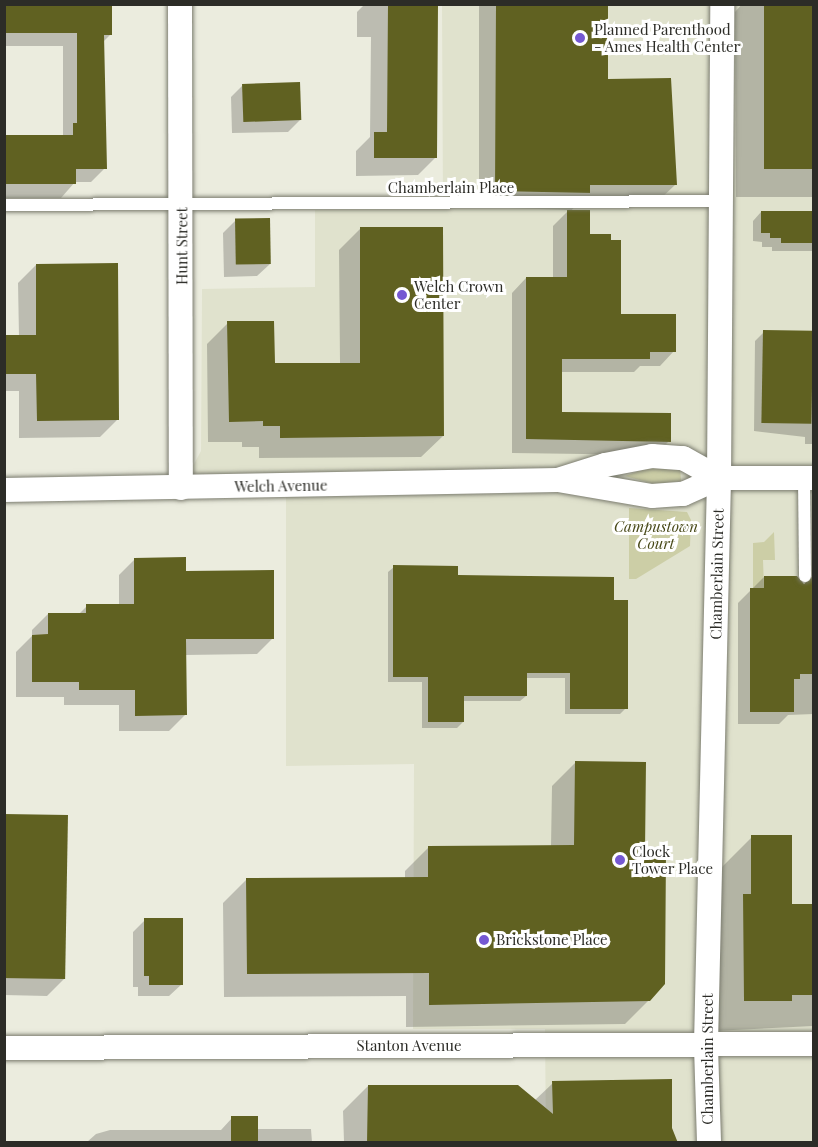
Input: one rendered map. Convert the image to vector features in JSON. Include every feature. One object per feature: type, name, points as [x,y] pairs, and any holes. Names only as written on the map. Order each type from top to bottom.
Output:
[{"type":"street","name":"Hunt Street","points":[[180,4],[181,488]]},
{"type":"street","name":"Chamberlain Street","points":[[709,1143],[706,1044],[719,478],[722,4]]},
{"type":"street","name":"Welch Avenue","points":[[558,480],[595,468],[652,456],[684,458],[719,478]]},
{"type":"street","name":"Welch Avenue","points":[[4,490],[558,480],[652,496],[683,494],[719,478],[809,478]]},
{"type":"street","name":"Stanton Avenue","points":[[4,1048],[813,1044]]},
{"type":"lane","name":"Chamberlain Place","points":[[4,205],[721,201]]},
{"type":"lane","points":[[805,576],[809,478]]},
{"type":"shaded area","points":[[442,5],[813,5],[813,1142],[546,1142],[545,1029],[413,1029],[414,764],[286,766],[286,486],[181,488],[201,451],[202,289],[315,287],[315,210],[443,208]]},
{"type":"green space","points":[[653,466],[680,467],[681,481],[654,484],[625,476]]},
{"type":"green space","name":"Campustown Court","points":[[629,508],[687,512],[691,520],[690,546],[636,579],[629,579]]},
{"type":"green space","points":[[774,532],[775,560],[763,560],[764,588],[753,588],[753,543],[764,542]]},
{"type":"building","points":[[6,4],[112,4],[112,35],[104,35],[107,169],[76,169],[76,184],[4,184],[4,135],[73,135],[73,123],[77,123],[77,33],[5,33]]},
{"type":"building","points":[[388,4],[438,4],[437,158],[374,158],[374,132],[387,132]]},
{"type":"building","points":[[496,4],[608,4],[608,79],[671,78],[677,185],[590,185],[590,193],[495,191]]},
{"type":"building","points":[[764,4],[813,4],[813,169],[764,169]]},
{"type":"building","points":[[300,82],[301,120],[243,122],[242,84]]},
{"type":"building","points":[[567,210],[590,210],[590,234],[611,234],[611,240],[621,240],[621,314],[676,314],[676,352],[650,352],[650,359],[562,359],[562,412],[671,413],[671,442],[526,439],[526,277],[567,277]]},
{"type":"building","points":[[761,211],[813,211],[813,243],[781,243],[781,238],[770,238],[770,233],[761,233]]},
{"type":"building","points":[[270,218],[271,264],[236,265],[235,219]]},
{"type":"building","name":"Welch Crown Center","points":[[360,227],[443,227],[444,436],[280,438],[280,426],[263,426],[263,421],[229,422],[227,321],[274,321],[275,363],[360,363]]},
{"type":"building","points":[[118,263],[119,420],[37,421],[36,374],[4,374],[4,335],[36,335],[36,264]]},
{"type":"building","points":[[763,330],[813,331],[811,424],[761,423]]},
{"type":"building","points":[[186,557],[186,571],[274,570],[274,639],[186,639],[187,715],[135,716],[135,690],[79,690],[79,682],[32,682],[32,635],[48,634],[48,613],[86,613],[86,604],[134,604],[134,558]]},
{"type":"building","points":[[393,565],[458,566],[458,575],[614,577],[614,600],[628,600],[628,709],[570,709],[570,673],[527,673],[527,696],[464,696],[464,722],[428,722],[428,677],[393,677]]},
{"type":"building","points":[[764,576],[797,576],[804,584],[813,576],[813,674],[800,674],[800,679],[794,679],[794,712],[750,712],[750,588],[764,588]]},
{"type":"building","points":[[575,761],[646,762],[645,851],[666,851],[665,984],[650,1001],[429,1005],[429,973],[247,974],[246,878],[428,877],[428,846],[574,845]]},
{"type":"building","points":[[4,814],[68,815],[65,979],[4,978]]},
{"type":"building","points":[[751,835],[792,835],[792,904],[813,904],[813,995],[792,995],[792,1001],[744,1001],[743,894],[751,894]]},
{"type":"building","points":[[144,918],[183,918],[183,985],[149,985],[149,976],[144,976]]},
{"type":"building","points":[[672,1079],[672,1128],[678,1143],[367,1143],[368,1085],[518,1085],[553,1114],[552,1081]]},
{"type":"building","points":[[231,1116],[258,1116],[258,1142],[231,1142]]},
{"type":"place","name":"Planned Parenthood - Ames Health Center","points":[[580,38]]},
{"type":"place","name":"Welch Crown Center","points":[[402,295]]},
{"type":"place","name":"Clock Tower Place","points":[[620,860]]},
{"type":"place","name":"Brickstone Place","points":[[484,940]]}]
